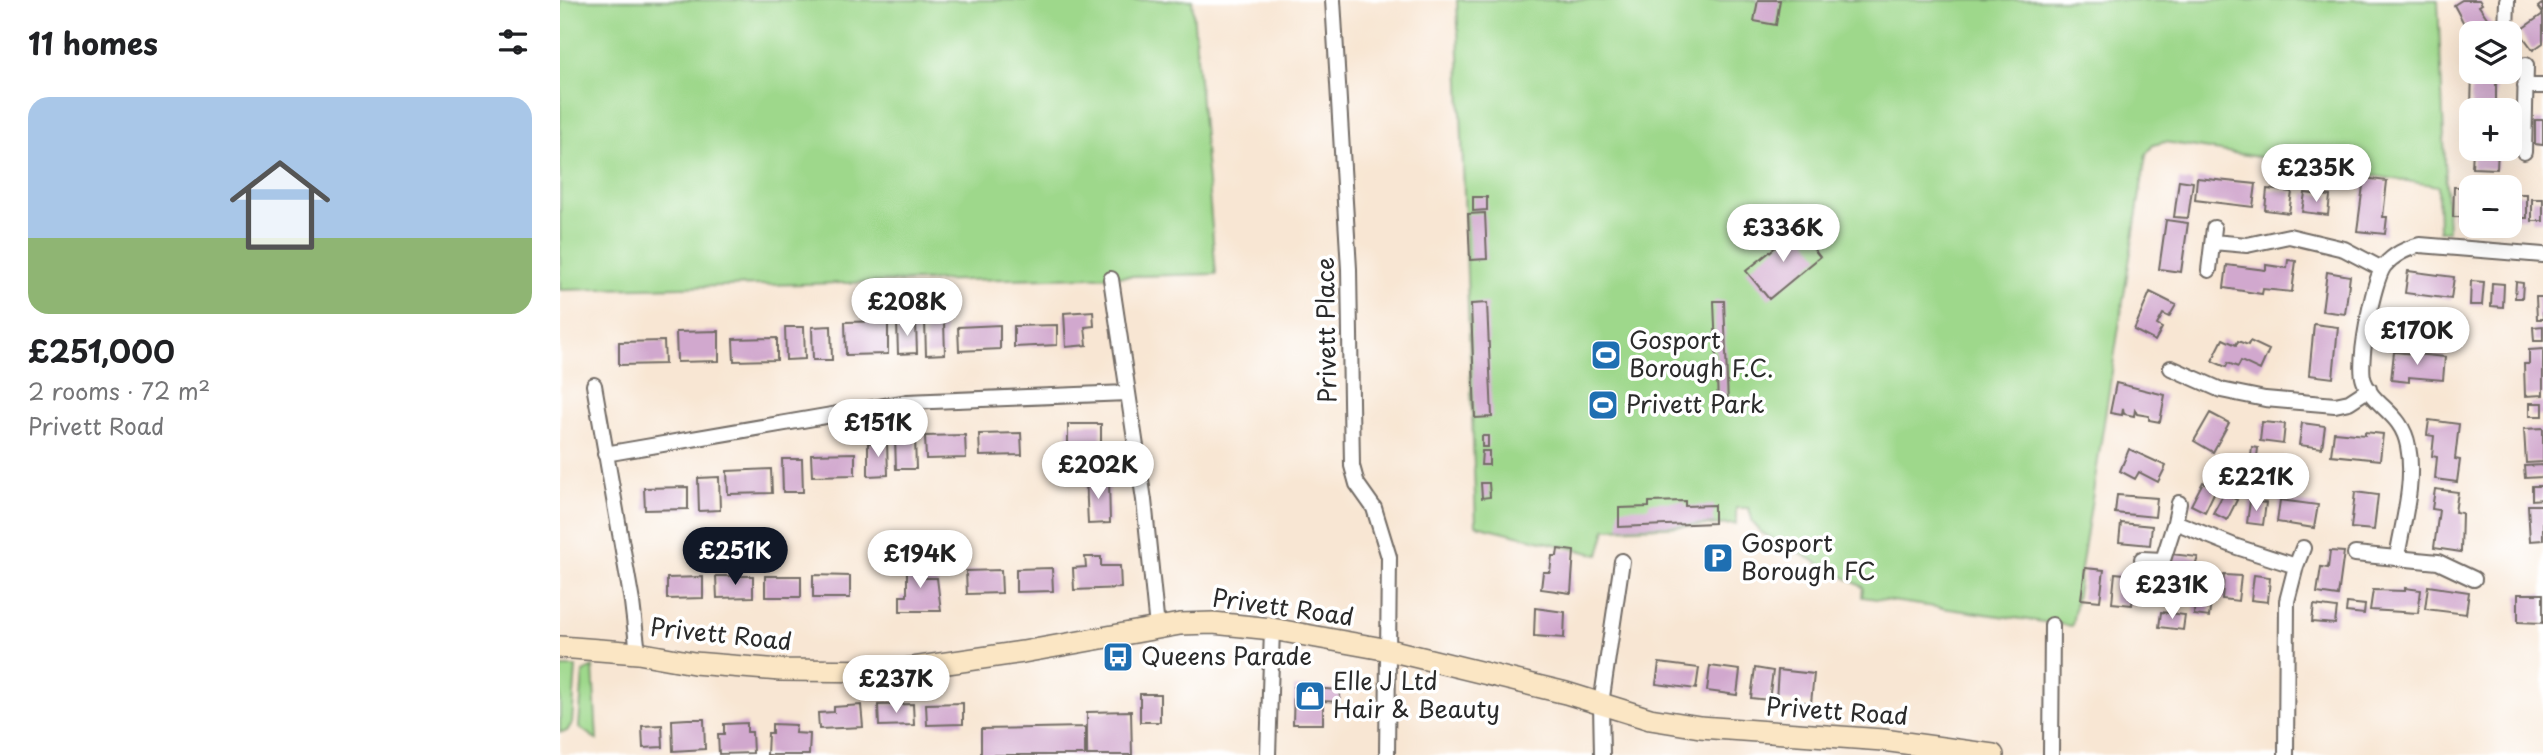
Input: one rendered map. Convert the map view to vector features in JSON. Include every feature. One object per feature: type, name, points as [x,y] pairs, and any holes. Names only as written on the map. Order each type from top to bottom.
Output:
[{"type":"main road","name":"Privett Road","points":[[560,647],[638,653],[694,663],[780,670],[892,671],[1023,652],[1157,628],[1213,623],[1272,629],[1389,650],[1566,693],[1650,719],[1883,747],[1993,755]]},
{"type":"street","name":"Privett Place","points":[[1333,0],[1349,270],[1352,466],[1357,484],[1374,508],[1388,551],[1387,755]]},
{"type":"street","points":[[2506,21],[2507,0]]},
{"type":"street","points":[[2524,152],[2526,65]]},
{"type":"street","points":[[2525,86],[2543,86]]},
{"type":"street","points":[[2208,270],[2214,235],[2247,245],[2290,236],[2344,249],[2382,269]]},
{"type":"street","points":[[2397,557],[2409,480],[2409,447],[2399,421],[2368,389],[2363,378],[2362,365],[2382,269],[2404,250],[2420,245],[2543,255]]},
{"type":"street","points":[[1111,279],[1144,500],[1157,628]]},
{"type":"street","points":[[2171,368],[2230,393],[2276,400],[2335,405],[2349,402],[2368,389]]},
{"type":"street","points":[[594,385],[632,602],[638,653]]},
{"type":"street","points":[[606,454],[907,402],[1127,393]]},
{"type":"street","points":[[2142,559],[2163,560],[2179,503]]},
{"type":"street","points":[[2175,522],[2237,547],[2296,566]]},
{"type":"street","points":[[2286,755],[2287,601],[2303,548]]},
{"type":"street","points":[[2355,554],[2438,562],[2474,579]]},
{"type":"street","points":[[1602,755],[1601,704],[1622,561]]},
{"type":"street","points":[[2052,625],[2052,755]]},
{"type":"street","points":[[1268,755],[1272,629]]},
{"type":"green space","points":[[560,0],[1192,0],[1216,274],[560,290]]},
{"type":"green space","name":"Privett Park","points":[[1457,0],[2438,0],[2448,231],[2439,231],[2438,186],[2165,142],[2153,145],[2146,155],[2072,626],[1862,597],[1863,587],[1762,533],[1753,523],[1749,508],[1736,508],[1736,524],[1606,529],[1599,555],[1476,525]]},
{"type":"green space","points":[[560,667],[576,667],[572,723],[567,731],[560,732]]},
{"type":"green space","points":[[593,667],[597,740],[579,727],[583,672]]},
{"type":"building","points":[[1758,0],[1780,0],[1776,25],[1754,21]]},
{"type":"building","points":[[2462,0],[2479,0],[2482,4],[2479,6],[2489,21],[2463,21],[2454,5]]},
{"type":"building","points":[[2543,14],[2543,43],[2533,50],[2522,35],[2522,29]]},
{"type":"building","points":[[2472,84],[2496,84],[2496,98],[2471,98]]},
{"type":"building","points":[[2535,120],[2543,120],[2543,145],[2535,144]]},
{"type":"building","points":[[2472,161],[2497,161],[2497,169],[2472,168]]},
{"type":"building","points":[[2197,178],[2256,184],[2253,207],[2195,200]]},
{"type":"building","points":[[2364,178],[2387,181],[2383,217],[2387,217],[2385,234],[2357,231]]},
{"type":"building","points":[[2179,180],[2193,182],[2188,218],[2174,217]]},
{"type":"building","points":[[2454,187],[2459,187],[2459,217],[2453,217]]},
{"type":"building","points":[[2267,189],[2292,192],[2289,213],[2265,210]]},
{"type":"building","points":[[2305,193],[2330,196],[2328,215],[2302,212]]},
{"type":"building","points":[[2522,194],[2527,194],[2527,218],[2522,218]]},
{"type":"building","points":[[1473,197],[1487,197],[1487,210],[1473,211]]},
{"type":"building","points":[[2532,199],[2543,199],[2543,221],[2532,221]]},
{"type":"building","points":[[1485,213],[1487,259],[1470,260],[1468,214]]},
{"type":"building","points":[[2166,220],[2188,223],[2181,272],[2159,269]]},
{"type":"building","points":[[1798,229],[1820,257],[1769,299],[1746,271]]},
{"type":"building","points":[[2288,260],[2296,261],[2292,292],[2263,289],[2262,294],[2224,288],[2227,265],[2266,270],[2266,265],[2287,268]]},
{"type":"building","points":[[2408,271],[2454,277],[2451,299],[2405,293]]},
{"type":"building","points":[[2327,272],[2350,276],[2345,314],[2322,311]]},
{"type":"building","points":[[2471,281],[2484,282],[2482,305],[2470,305]]},
{"type":"building","points":[[2516,282],[2523,283],[2522,298],[2515,298]]},
{"type":"building","points":[[2492,283],[2504,284],[2503,307],[2491,306]]},
{"type":"building","points":[[2150,292],[2176,305],[2169,317],[2163,314],[2157,325],[2162,328],[2155,341],[2134,330]]},
{"type":"building","points":[[2536,297],[2543,297],[2543,319],[2537,319]]},
{"type":"building","points":[[1714,301],[1724,301],[1728,404],[1718,404]]},
{"type":"building","points":[[1487,303],[1492,417],[1475,418],[1471,304]]},
{"type":"building","points":[[1093,311],[1094,326],[1085,327],[1087,345],[1066,347],[1064,313]]},
{"type":"building","points":[[888,321],[888,354],[846,355],[845,322]]},
{"type":"building","points":[[925,321],[944,321],[945,354],[926,355]]},
{"type":"building","points":[[897,322],[916,322],[917,353],[898,354]]},
{"type":"building","points":[[2314,324],[2338,327],[2333,378],[2309,375]]},
{"type":"building","points":[[1000,325],[1000,349],[959,351],[958,327]]},
{"type":"building","points":[[1057,325],[1057,345],[1014,347],[1014,326]]},
{"type":"building","points":[[831,326],[832,360],[813,360],[812,327]]},
{"type":"building","points":[[2543,326],[2543,341],[2534,341],[2533,327]]},
{"type":"building","points":[[785,327],[804,327],[805,359],[786,360]]},
{"type":"building","points":[[719,331],[719,361],[677,362],[676,332]]},
{"type":"building","points":[[777,338],[777,360],[734,361],[733,339]]},
{"type":"building","points":[[2223,339],[2236,345],[2238,341],[2248,345],[2250,341],[2269,350],[2260,370],[2241,361],[2238,367],[2228,363],[2226,367],[2212,361]]},
{"type":"building","points":[[664,341],[665,364],[619,365],[619,342]]},
{"type":"building","points":[[2543,349],[2543,395],[2525,396],[2524,364],[2529,364],[2529,350]]},
{"type":"building","points":[[2394,352],[2445,357],[2443,380],[2409,377],[2409,382],[2391,380]]},
{"type":"building","points":[[2116,383],[2165,395],[2160,422],[2149,420],[2149,416],[2137,414],[2135,410],[2134,416],[2124,414],[2123,408],[2122,415],[2110,413]]},
{"type":"building","points":[[2530,403],[2543,403],[2543,416],[2530,416]]},
{"type":"building","points":[[2210,413],[2229,423],[2213,452],[2194,441]]},
{"type":"building","points":[[2429,420],[2459,424],[2455,459],[2460,460],[2457,482],[2435,479],[2437,457],[2432,456],[2434,436],[2427,435]]},
{"type":"building","points":[[2262,422],[2285,424],[2283,444],[2260,441]]},
{"type":"building","points":[[2302,423],[2325,426],[2322,448],[2299,445]]},
{"type":"building","points":[[1068,424],[1101,424],[1101,444],[1068,445]]},
{"type":"building","points":[[2543,428],[2543,462],[2526,463],[2524,429]]},
{"type":"building","points":[[2334,432],[2383,434],[2380,460],[2331,455]]},
{"type":"building","points":[[1021,433],[1022,455],[980,456],[979,434]]},
{"type":"building","points":[[965,435],[966,458],[926,459],[925,436]]},
{"type":"building","points":[[1482,436],[1488,436],[1488,447],[1482,447]]},
{"type":"building","points":[[895,437],[915,437],[916,469],[896,469]]},
{"type":"building","points":[[887,442],[888,475],[868,476],[868,443]]},
{"type":"building","points":[[2252,447],[2258,448],[2256,465],[2250,465]]},
{"type":"building","points":[[2129,449],[2166,466],[2158,482],[2139,472],[2135,479],[2120,471]]},
{"type":"building","points":[[1071,451],[1104,451],[1105,470],[1072,471]]},
{"type":"building","points":[[1482,451],[1489,451],[1489,465],[1481,465]]},
{"type":"building","points":[[855,453],[855,475],[812,476],[811,454]]},
{"type":"building","points":[[782,459],[802,459],[803,492],[783,492]]},
{"type":"building","points":[[2543,465],[2543,477],[2525,478],[2524,466]]},
{"type":"building","points":[[771,469],[772,493],[728,494],[727,471]]},
{"type":"building","points":[[719,477],[720,510],[699,511],[698,478]]},
{"type":"building","points":[[1109,478],[1110,523],[1088,524],[1086,479]]},
{"type":"building","points":[[2203,482],[2216,489],[2205,512],[2191,505]]},
{"type":"building","points":[[1481,483],[1489,483],[1490,497],[1482,498]]},
{"type":"building","points":[[2532,486],[2543,486],[2543,499],[2532,500]]},
{"type":"building","points":[[688,487],[688,509],[645,510],[644,488]]},
{"type":"building","points":[[2435,489],[2458,492],[2455,512],[2462,513],[2461,552],[2434,548],[2439,510],[2432,509]]},
{"type":"building","points":[[2355,492],[2378,495],[2374,530],[2351,528]]},
{"type":"building","points":[[2224,493],[2237,500],[2227,520],[2213,513]]},
{"type":"building","points":[[2117,495],[2157,498],[2155,517],[2115,513]]},
{"type":"building","points":[[2280,500],[2318,505],[2314,528],[2277,522]]},
{"type":"building","points":[[1685,501],[1685,506],[1714,505],[1714,523],[1619,527],[1619,508],[1649,507],[1649,502]]},
{"type":"building","points":[[2250,501],[2266,503],[2263,525],[2247,523]]},
{"type":"building","points":[[2528,505],[2543,505],[2543,540],[2530,541]]},
{"type":"building","points":[[2121,523],[2152,526],[2150,545],[2119,542]]},
{"type":"building","points":[[1558,549],[1574,551],[1571,593],[1541,589],[1543,572],[1550,572],[1552,556],[1557,556]]},
{"type":"building","points":[[2330,551],[2344,552],[2338,596],[2317,593],[2321,567],[2328,568]]},
{"type":"building","points":[[2171,554],[2198,557],[2191,579],[2166,576]]},
{"type":"building","points":[[920,557],[920,578],[937,578],[941,611],[900,611],[900,596],[907,596],[907,558]]},
{"type":"building","points":[[1085,557],[1101,557],[1101,566],[1120,566],[1121,588],[1074,590],[1073,568],[1086,567]]},
{"type":"building","points":[[1052,568],[1053,591],[1016,592],[1016,569]]},
{"type":"building","points":[[2085,568],[2104,570],[2100,601],[2081,599]]},
{"type":"building","points":[[1001,570],[1002,593],[967,594],[966,571]]},
{"type":"building","points":[[2115,573],[2135,575],[2132,605],[2112,603]]},
{"type":"building","points":[[813,575],[850,576],[850,598],[813,598]]},
{"type":"building","points":[[2224,575],[2241,576],[2238,601],[2222,599]]},
{"type":"building","points":[[2254,575],[2270,577],[2268,602],[2251,600]]},
{"type":"building","points":[[716,576],[753,576],[753,597],[717,598]]},
{"type":"building","points":[[765,576],[801,576],[801,597],[765,597]]},
{"type":"building","points":[[703,577],[703,598],[667,599],[667,578]]},
{"type":"building","points":[[2164,583],[2188,586],[2186,601],[2163,598]]},
{"type":"building","points":[[2428,586],[2469,592],[2466,614],[2425,609]]},
{"type":"building","points":[[2405,588],[2421,590],[2418,613],[2370,610],[2373,590],[2405,591]]},
{"type":"building","points":[[2518,594],[2543,594],[2543,623],[2518,622]]},
{"type":"building","points":[[2195,599],[2211,601],[2209,617],[2194,615]]},
{"type":"building","points":[[2347,603],[2365,605],[2364,614],[2346,612]]},
{"type":"building","points":[[2314,605],[2337,608],[2335,624],[2312,622]]},
{"type":"building","points":[[1535,608],[1565,612],[1564,638],[1534,636]]},
{"type":"building","points":[[2161,612],[2185,615],[2183,630],[2159,627]]},
{"type":"building","points":[[1659,663],[1699,668],[1696,689],[1656,684]]},
{"type":"building","points":[[1710,666],[1740,670],[1737,695],[1707,691]]},
{"type":"building","points":[[1755,668],[1773,671],[1769,700],[1751,698]]},
{"type":"building","points":[[1778,670],[1814,674],[1811,703],[1776,700]]},
{"type":"building","points":[[1294,687],[1340,690],[1340,702],[1323,701],[1323,724],[1293,724]]},
{"type":"building","points":[[1140,694],[1160,694],[1160,722],[1140,722]]},
{"type":"building","points":[[963,703],[963,724],[927,725],[926,704]]},
{"type":"building","points":[[913,704],[914,725],[879,726],[878,705]]},
{"type":"building","points":[[861,705],[863,727],[819,729],[818,713],[834,712],[834,707]]},
{"type":"building","points":[[1131,711],[1132,755],[1087,755],[1087,712]]},
{"type":"building","points":[[704,719],[705,749],[673,751],[672,720]]},
{"type":"building","points":[[747,723],[747,732],[752,732],[753,753],[719,754],[718,734],[724,734],[724,724]]},
{"type":"building","points":[[772,724],[796,725],[795,733],[810,734],[809,755],[767,755],[768,733],[772,733]]},
{"type":"building","points":[[662,725],[663,747],[643,748],[642,726]]},
{"type":"building","points":[[1085,727],[1085,755],[981,755],[981,729]]},
{"type":"place","name":"Gosport Borough F.C.","points":[[1606,355]]},
{"type":"place","name":"Privett Park","points":[[1603,405]]},
{"type":"place","name":"Gosport Borough FC","points":[[1718,558]]},
{"type":"place","name":"Queens Parade","points":[[1118,657]]},
{"type":"place","name":"Elle J Ltd Hair & Beauty","points":[[1310,696]]}]
